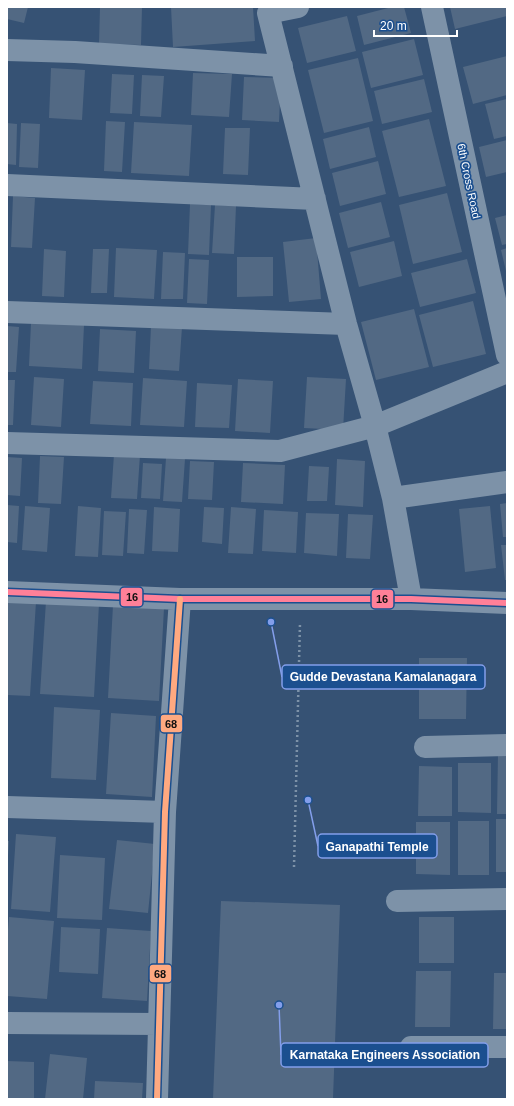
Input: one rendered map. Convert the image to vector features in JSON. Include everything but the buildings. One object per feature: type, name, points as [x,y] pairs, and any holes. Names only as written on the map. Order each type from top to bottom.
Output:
[{"type":"street","points":[[298,7],[268,13],[346,324],[375,426],[393,498],[411,599]]},
{"type":"street","name":"6th Cross Road","points":[[432,7],[507,355]]},
{"type":"street","points":[[7,50],[75,52],[282,66]]},
{"type":"street","points":[[7,184],[315,199]]},
{"type":"street","points":[[7,312],[346,324]]},
{"type":"street","points":[[7,443],[280,451],[375,426],[507,372]]},
{"type":"street","points":[[393,498],[507,482]]},
{"type":"street","points":[[7,592],[180,599],[411,599],[507,603]]},
{"type":"street","points":[[156,1099],[165,812],[180,599]]},
{"type":"street","points":[[425,747],[507,745]]},
{"type":"street","points":[[7,807],[165,812]]},
{"type":"street","points":[[397,901],[507,899]]},
{"type":"street","points":[[7,1023],[158,1024]]},
{"type":"street","points":[[411,1047],[507,1047]]},
{"type":"path","points":[[294,867],[301,599]]},
{"type":"transit line","name":"16","points":[[7,592],[180,599],[411,599],[507,603]]},
{"type":"transit line","name":"68","points":[[157,1099],[165,812],[180,599]]},
{"type":"place","name":"Gudde Devastana Kamalanagara","points":[[271,622]]},
{"type":"place","name":"Ganapathi Temple","points":[[308,800]]},
{"type":"place","name":"Karnataka Engineers Association","points":[[279,1005]]}]
